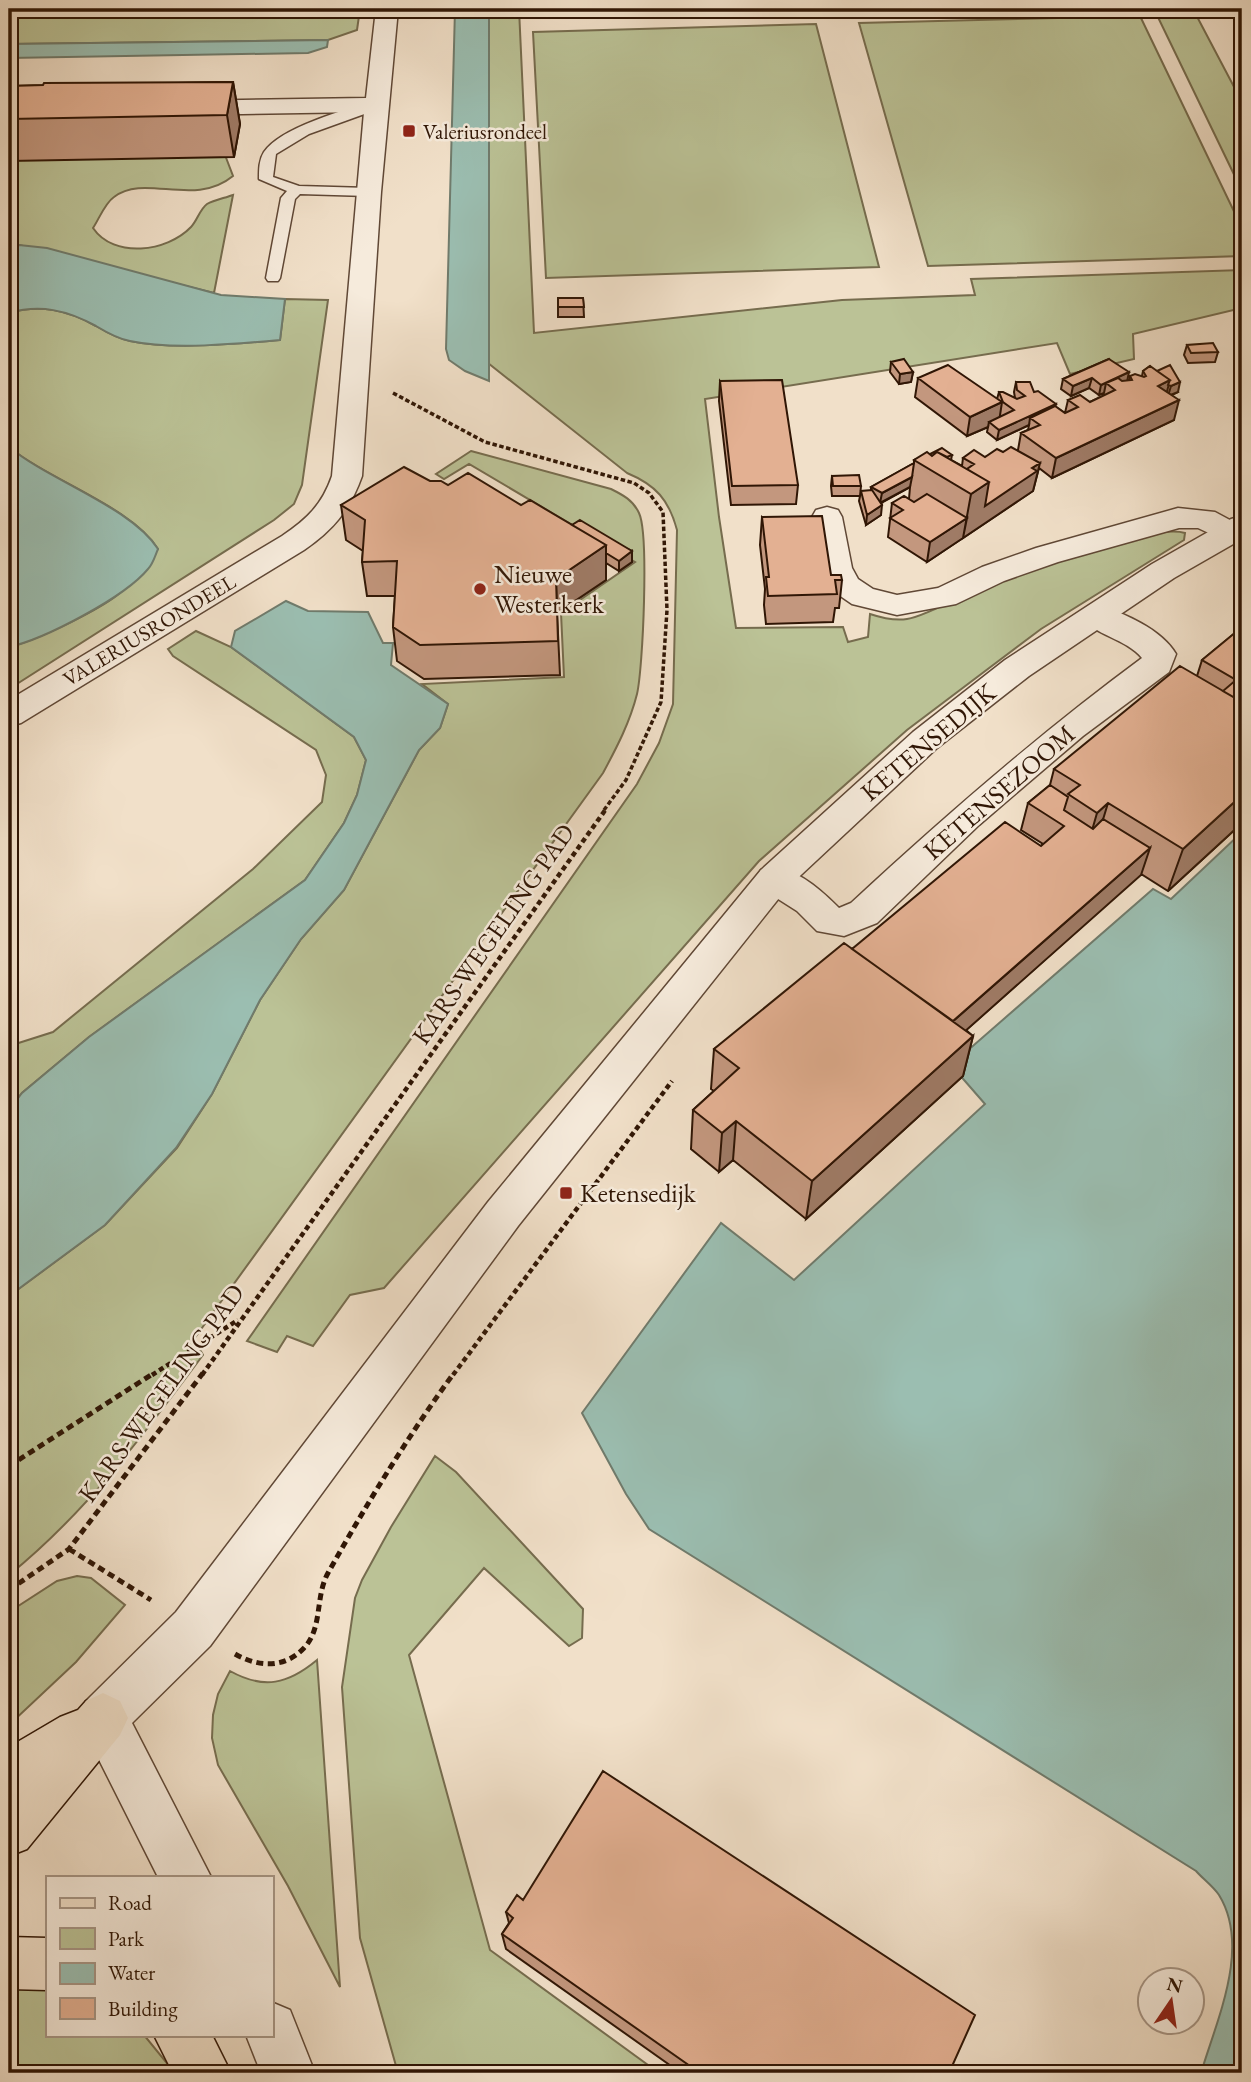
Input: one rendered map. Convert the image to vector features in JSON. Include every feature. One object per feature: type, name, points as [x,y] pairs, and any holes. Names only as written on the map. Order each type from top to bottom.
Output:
[{"type":"main road","points":[[9,1774],[103,1718]]},
{"type":"main road","points":[[9,1831],[103,1718]]},
{"type":"main road","points":[[9,1963],[46,1964]]},
{"type":"main road","points":[[182,2036],[204,2073]]},
{"type":"street","name":"VALERIUSRONDEEL","points":[[9,715],[318,527],[338,504],[347,475],[368,192],[387,9]]},
{"type":"street","points":[[159,108],[376,105]]},
{"type":"street","name":"KETENSEDIJK","points":[[827,517],[836,568],[847,586],[863,597],[897,604],[945,597],[993,574],[1037,559],[1178,518],[1204,520],[1236,530]]},
{"type":"street","name":"KETENSEDIJK","points":[[103,1718],[193,1629],[503,1214],[774,880],[925,740],[1017,668],[1163,571],[1236,530]]},
{"type":"street","name":"KETENSEZOOM","points":[[774,880],[810,901],[830,921],[844,922],[864,913],[967,816],[1071,728],[1157,664],[1160,654],[1133,633],[1097,616]]},
{"type":"street","points":[[103,1718],[184,1876]]},
{"type":"street","points":[[273,2034],[288,2073]]},
{"type":"lane","points":[[368,192],[297,190],[266,179],[265,164],[272,150],[313,128],[376,105]]},
{"type":"lane","points":[[273,278],[288,198],[297,190]]},
{"type":"path","name":"KARS-WEGELING PAD","points":[[9,1590],[69,1549],[167,1424],[626,780],[661,702],[667,610],[666,538],[663,512],[649,493],[634,482],[485,442],[388,391],[355,378]]},
{"type":"path","points":[[69,1549],[241,1658],[260,1666],[277,1664],[295,1657],[307,1647],[315,1631],[320,1595],[326,1576],[401,1453],[448,1382],[674,1079]]},
{"type":"path","points":[[9,1466],[242,1317]]},
{"type":"green space","points":[[9,9],[360,9],[357,30],[328,40],[9,44]]},
{"type":"green space","points":[[489,9],[519,9],[534,333],[842,300],[975,295],[971,279],[1242,270],[1242,308],[1133,334],[1134,359],[1070,374],[1057,343],[705,399],[736,628],[843,627],[848,642],[868,637],[870,614],[902,620],[915,617],[998,580],[1084,551],[1144,535],[1185,533],[1184,540],[1041,629],[907,730],[759,861],[384,1288],[350,1295],[313,1346],[287,1336],[277,1352],[247,1341],[637,784],[659,743],[673,704],[677,530],[670,510],[653,488],[627,473],[488,363]]},
{"type":"green space","points":[[1154,9],[1193,9],[1242,102],[1242,191]]},
{"type":"green space","points":[[1140,16],[1242,228],[1242,256],[928,266],[859,23]]},
{"type":"green space","points":[[816,24],[879,267],[546,278],[533,32]]},
{"type":"green space","points":[[225,155],[233,176],[218,185],[202,189],[140,188],[126,191],[111,200],[93,228],[102,238],[127,248],[155,246],[181,235],[193,224],[207,204],[233,195],[214,293],[19,245],[9,246],[9,159]]},
{"type":"green space","points":[[285,299],[328,300],[302,485],[294,504],[274,520],[9,689],[9,647],[68,624],[113,598],[132,582],[158,549],[130,520],[9,447],[9,313],[32,309],[64,312],[121,339],[146,344],[224,344],[280,340]]},
{"type":"green space","points":[[471,451],[611,489],[627,498],[637,508],[644,546],[643,631],[637,694],[627,724],[603,773],[194,1339],[203,1355],[89,1499],[64,1526],[9,1575],[9,1296],[105,1225],[177,1148],[212,1094],[260,1000],[301,939],[344,890],[419,750],[440,728],[448,704],[422,684],[564,677],[561,613],[635,562],[469,464],[444,479],[436,474]]},
{"type":"green space","points":[[196,631],[231,647],[354,737],[366,760],[357,795],[344,823],[305,880],[89,1037],[22,1093],[9,1110],[9,1046],[53,1032],[253,869],[322,802],[326,775],[316,750],[173,656],[168,649]]},
{"type":"green space","points":[[435,1456],[456,1472],[583,1609],[582,1638],[569,1646],[484,1568],[409,1655],[490,1950],[659,2073],[398,2073],[360,1938],[342,1687],[355,1598],[362,1580]]},
{"type":"green space","points":[[77,1576],[91,1578],[125,1605],[76,1662],[9,1725],[9,1612],[57,1581]]},
{"type":"green space","points":[[317,1660],[340,1987],[288,1886],[218,1765],[212,1738],[213,1715],[218,1694],[230,1671],[254,1681],[275,1682],[296,1675]]},
{"type":"green space","points":[[9,1987],[46,1989],[46,2036],[145,2036],[175,2073],[9,2073]]},
{"type":"water","points":[[455,9],[489,9],[489,381],[465,371],[449,360],[446,349]]},
{"type":"water","points":[[328,40],[327,47],[308,53],[9,58],[9,44]]},
{"type":"water","points":[[9,246],[47,248],[221,295],[285,299],[280,340],[205,345],[147,344],[121,339],[64,312],[32,309],[9,313]]},
{"type":"water","points":[[9,447],[129,520],[146,534],[158,549],[148,569],[122,592],[63,626],[9,647]]},
{"type":"water","points":[[286,601],[308,611],[368,612],[383,643],[393,643],[391,665],[448,704],[440,728],[419,750],[344,890],[301,939],[260,1000],[212,1094],[176,1148],[105,1225],[9,1296],[9,1110],[22,1093],[89,1037],[305,880],[344,823],[357,795],[366,760],[354,737],[231,647],[235,631]]},
{"type":"water","points":[[1242,832],[1242,2073],[1201,2073],[1222,2007],[1232,1960],[1228,1915],[1214,1889],[1196,1871],[649,1529],[626,1494],[582,1413],[721,1223],[794,1280],[985,1104],[951,1065],[1153,889],[1171,899]]},
{"type":"building","points":[[233,82],[227,115],[9,119],[9,86],[44,83]]},
{"type":"building","points":[[558,298],[583,298],[584,307],[558,307]]},
{"type":"building","points":[[1213,343],[1218,352],[1191,353],[1187,345]]},
{"type":"building","points":[[904,359],[913,372],[900,374],[891,362]]},
{"type":"building","points":[[1109,359],[1129,372],[1101,385],[1092,378],[1073,386],[1063,379]]},
{"type":"building","points":[[948,365],[1002,402],[970,417],[918,378]]},
{"type":"building","points":[[1170,365],[1180,382],[1171,386],[1168,385],[1170,380],[1157,371]]},
{"type":"building","points":[[1150,366],[1170,380],[1158,386],[1179,400],[1056,458],[1021,433],[1040,425],[1030,418],[1055,406],[1065,413],[1078,407],[1068,400],[1080,395],[1090,402],[1115,390],[1106,383],[1118,378],[1122,381],[1132,380],[1130,376],[1135,374],[1144,377],[1146,376],[1143,371]]},
{"type":"building","points":[[782,380],[798,485],[732,486],[720,381]]},
{"type":"building","points":[[1016,382],[1030,382],[1034,392],[1038,391],[1056,404],[999,430],[989,422],[1014,410],[1003,402],[999,392],[1017,399],[1025,396],[1017,390]]},
{"type":"building","points":[[1011,447],[1040,463],[1032,468],[1037,471],[985,506],[989,482],[967,469],[974,464],[963,458],[974,450],[985,457],[997,449],[1003,452]]},
{"type":"building","points":[[942,448],[952,455],[947,457],[937,452],[932,456],[930,454]]},
{"type":"building","points":[[927,452],[932,456],[937,452],[989,482],[971,494],[914,460]]},
{"type":"building","points":[[914,463],[912,477],[882,493],[871,487]]},
{"type":"building","name":"Nieuwe Westerkerk","points":[[404,467],[430,481],[441,481],[448,485],[468,473],[521,505],[530,500],[606,545],[556,579],[558,641],[420,645],[393,627],[397,561],[362,562],[365,520],[341,505]]},
{"type":"building","points":[[859,475],[861,486],[833,486],[832,476]]},
{"type":"building","points":[[872,490],[882,505],[867,515],[861,491]]},
{"type":"building","points":[[927,494],[967,518],[930,542],[890,518],[903,510],[892,503],[904,496],[914,502]]},
{"type":"building","points":[[822,516],[831,575],[841,575],[842,580],[835,580],[837,594],[768,596],[766,577],[769,577],[762,517]]},
{"type":"building","points":[[580,520],[632,551],[619,561],[606,553],[606,545],[572,525]]},
{"type":"building","points":[[1242,627],[1242,702],[1223,691],[1236,680],[1202,660]]},
{"type":"building","points":[[1180,666],[1242,702],[1242,795],[1183,849],[1108,803],[1097,813],[1068,794],[1080,785],[1054,769]]},
{"type":"building","points":[[1050,785],[1068,797],[1064,810],[1093,829],[1103,819],[1150,848],[953,1021],[852,949],[1005,822],[1041,846],[1064,826],[1028,803]]},
{"type":"building","points":[[844,943],[973,1036],[812,1181],[736,1121],[722,1133],[693,1110],[739,1068],[714,1049]]},
{"type":"building","points":[[603,1771],[975,2015],[949,2073],[700,2073],[502,1934],[513,1918],[506,1912],[517,1895],[523,1900]]},
{"type":"place","name":"Valeriusrondeel","points":[[409,131]]},
{"type":"place","name":"Nieuwe Westerkerk","points":[[480,589]]},
{"type":"place","name":"Ketensedijk","points":[[566,1193]]}]
